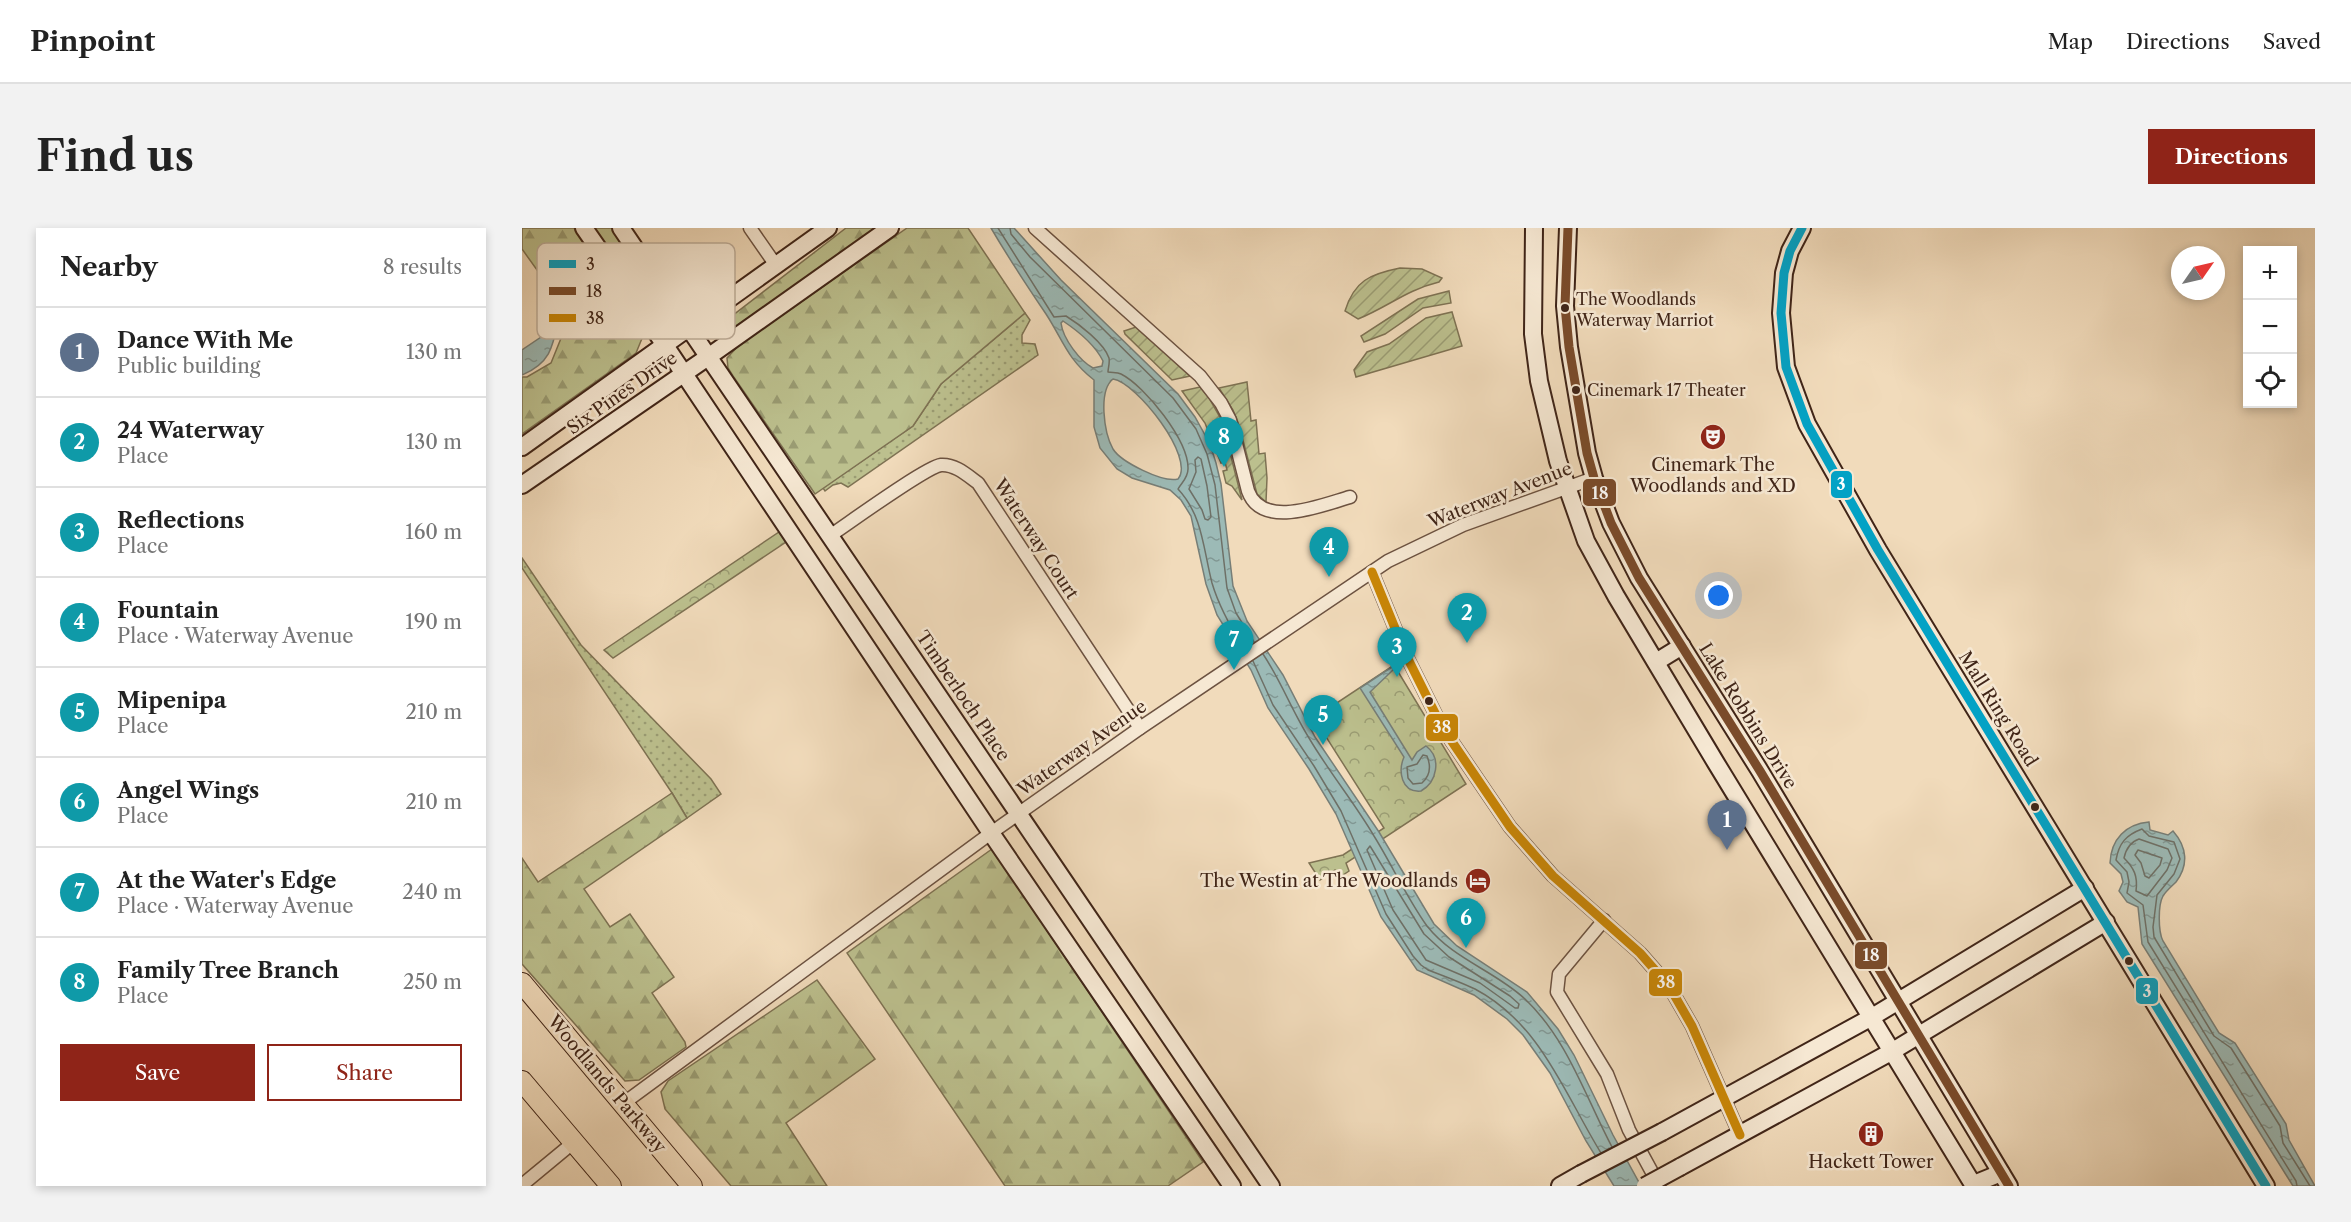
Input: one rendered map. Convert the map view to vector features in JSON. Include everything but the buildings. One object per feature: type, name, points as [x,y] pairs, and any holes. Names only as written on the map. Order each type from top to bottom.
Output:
[{"type":"main road","name":"Woodlands Parkway","points":[[522,983],[692,1186]]},
{"type":"main road","points":[[522,1081],[611,1186]]},
{"type":"street","points":[[584,228],[594,243]]},
{"type":"street","name":"Timberloch Place","points":[[621,228],[631,243]]},
{"type":"street","points":[[750,228],[775,264]]},
{"type":"street","name":"Six Pines Drive","points":[[735,293],[828,228]]},
{"type":"street","name":"Six Pines Drive","points":[[735,338],[890,228]]},
{"type":"street","points":[[1534,228],[1535,357],[1545,414],[1586,541],[1656,663],[1974,1185],[2005,1180]]},
{"type":"street","name":"Lake Robbins Drive","points":[[1568,228],[1566,324],[1577,399],[1593,478],[1620,542],[1639,578],[2005,1180]]},
{"type":"street","name":"Mall Ring Road","points":[[1802,228],[1790,251],[1784,273],[1781,313],[1785,367],[1807,424],[1878,550],[2266,1186]]},
{"type":"street","points":[[1038,230],[1200,376],[1212,390],[1230,420],[1248,491],[1252,501],[1259,507],[1267,510],[1295,512],[1350,497]]},
{"type":"street","points":[[661,339],[991,833],[1232,1186]]},
{"type":"street","name":"Six Pines Drive","points":[[522,447],[672,339]]},
{"type":"street","name":"Timberloch Place","points":[[696,339],[831,535],[1271,1186]]},
{"type":"street","name":"Six Pines Drive","points":[[522,486],[733,339]]},
{"type":"street","name":"Waterway Court","points":[[831,535],[940,465],[958,468],[978,483],[1140,728]]},
{"type":"street","name":"Waterway Avenue","points":[[624,1103],[991,833],[1140,728],[1388,561],[1464,525],[1593,478]]},
{"type":"street","points":[[1372,572],[1406,655],[1442,727],[1463,760],[1510,827],[1553,876],[1640,953],[1669,986],[1692,1026],[1740,1135]]},
{"type":"street","points":[[1656,663],[1682,646]]},
{"type":"street","points":[[1560,1186],[1897,1003],[2085,888]]},
{"type":"street","points":[[1604,920],[1558,974],[1557,992],[1607,1074],[1629,1130],[1660,1186]]},
{"type":"street","points":[[1645,1186],[1892,1052],[2106,922]]},
{"type":"street","points":[[522,1185],[574,1142]]},
{"type":"green space","points":[[522,228],[574,228],[584,243],[537,243],[537,270],[522,249]]},
{"type":"green space","points":[[593,228],[614,228],[624,243],[605,243]]},
{"type":"green space","points":[[846,228],[877,228],[735,327],[735,314]]},
{"type":"green space","points":[[907,228],[968,228],[1025,313],[941,384],[913,426],[815,494],[733,376],[728,368],[727,358],[739,345]]},
{"type":"green space","points":[[1400,268],[1422,269],[1442,278],[1439,282],[1417,289],[1358,319],[1345,311],[1353,292],[1365,280]]},
{"type":"green space","points":[[1449,291],[1451,303],[1423,308],[1385,334],[1364,342],[1361,336],[1418,299]]},
{"type":"green space","points":[[1452,312],[1462,346],[1356,377],[1354,370],[1367,352],[1389,344],[1426,318]]},
{"type":"green space","points":[[1025,313],[1030,320],[1022,335],[1022,343],[1035,344],[1038,355],[848,487],[841,483],[825,491],[823,488],[913,426],[941,384]]},
{"type":"green space","points":[[1136,327],[1190,376],[1172,380],[1125,334],[1124,331]]},
{"type":"green space","points":[[561,339],[642,339],[636,353],[522,434],[522,377],[527,377],[551,363]]},
{"type":"green space","points":[[1247,382],[1251,421],[1256,420],[1259,454],[1265,453],[1266,502],[1257,494],[1239,425],[1233,410],[1219,388]]},
{"type":"green space","points":[[1200,387],[1222,421],[1242,500],[1232,486],[1226,483],[1223,471],[1227,470],[1225,462],[1221,463],[1205,423],[1182,391]]},
{"type":"green space","points":[[779,532],[786,542],[613,658],[604,650]]},
{"type":"green space","points":[[522,558],[581,645],[711,779],[721,794],[687,818],[522,568]]},
{"type":"green space","points":[[1394,665],[1466,784],[1346,863],[1349,871],[1340,877],[1335,870],[1320,880],[1309,863],[1343,855],[1384,828],[1314,718]]},
{"type":"green space","points":[[672,793],[687,818],[584,889],[610,927],[630,914],[674,977],[652,993],[685,1042],[686,1047],[639,1080],[625,1081],[522,964],[522,858],[538,882]]},
{"type":"green space","points":[[992,849],[1203,1162],[1168,1186],[1005,1186],[847,953]]},
{"type":"green space","points":[[817,980],[875,1059],[786,1123],[827,1186],[731,1186],[665,1109],[661,1092],[668,1081]]},
{"type":"water","points":[[991,228],[1014,228],[1061,280],[1178,394],[1195,417],[1210,444],[1216,463],[1221,484],[1233,586],[1247,621],[1283,675],[1315,737],[1379,832],[1434,924],[1457,946],[1527,992],[1558,1029],[1574,1055],[1641,1186],[1614,1186],[1586,1141],[1550,1073],[1523,1035],[1507,1019],[1474,995],[1417,970],[1381,917],[1336,814],[1268,708],[1251,670],[1217,615],[1206,584],[1191,516],[1181,500],[1170,490],[1132,478],[1117,469],[1100,448],[1094,427],[1094,380],[1071,357]],"holes":[[[1063,321],[1091,344],[1100,355],[1103,361],[1102,366],[1093,368],[1078,355],[1065,336],[1061,323]],[[1113,379],[1123,383],[1135,393],[1161,422],[1179,455],[1181,469],[1178,479],[1153,475],[1124,460],[1113,449],[1107,433],[1104,412],[1105,393]]]},
{"type":"water","points":[[538,339],[554,339],[545,359],[522,375],[522,350]]},
{"type":"water","points":[[1392,667],[1394,669],[1370,692],[1412,760],[1417,752],[1426,746],[1431,751],[1436,763],[1434,776],[1421,791],[1414,791],[1405,785],[1401,774],[1404,757],[1360,688]]},
{"type":"water","points":[[2149,822],[2150,830],[2168,835],[2173,831],[2181,843],[2185,856],[2180,876],[2161,900],[2159,925],[2161,937],[2219,1033],[2235,1043],[2286,1124],[2289,1140],[2315,1186],[2293,1186],[2142,944],[2138,907],[2127,902],[2119,891],[2123,882],[2121,874],[2110,863],[2113,847],[2121,834],[2133,826]]},
{"type":"transit line","name":"18","points":[[1568,228],[1565,306],[1569,347],[1587,453],[1611,523],[1639,578],[1760,771],[2009,1186]]},
{"type":"transit line","name":"3","points":[[1802,228],[1790,251],[1784,273],[1781,313],[1786,367],[1807,424],[1878,550],[2266,1186]]},
{"type":"transit line","name":"38","points":[[1372,572],[1406,655],[1442,727],[1510,827],[1553,876],[1640,953],[1669,986],[1692,1026],[1740,1135]]},
{"type":"place","name":"The Woodlands Waterway Marriot","points":[[1565,308]]},
{"type":"place","name":"Cinemark 17 Theater","points":[[1576,390]]},
{"type":"place","name":"Cinemark The Woodlands and XD","points":[[1713,437]]},
{"type":"place","name":"Family Tree Branch","points":[[1224,467]]},
{"type":"place","name":"Fountain","points":[[1329,577]]},
{"type":"place","name":"24 Waterway","points":[[1467,643]]},
{"type":"place","name":"At the Water's Edge","points":[[1234,670]]},
{"type":"place","name":"Reflections","points":[[1397,677]]},
{"type":"place","name":"Mipenipa","points":[[1323,745]]},
{"type":"place","name":"Dance With Me","points":[[1727,850]]},
{"type":"place","name":"The Westin at The Woodlands","points":[[1478,881]]},
{"type":"place","name":"Angel Wings","points":[[1466,948]]},
{"type":"place","name":"Hackett Tower","points":[[1871,1134]]}]
